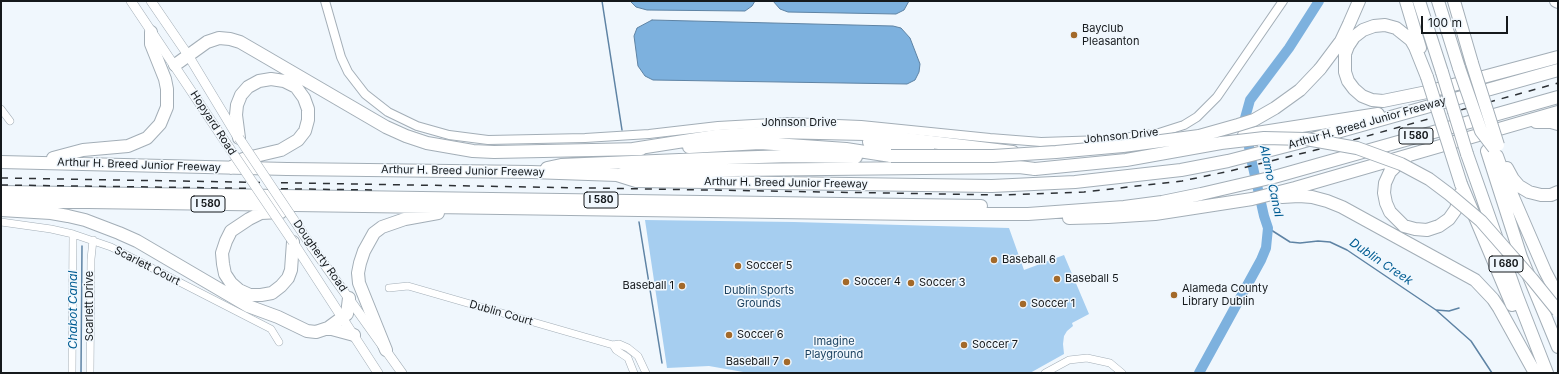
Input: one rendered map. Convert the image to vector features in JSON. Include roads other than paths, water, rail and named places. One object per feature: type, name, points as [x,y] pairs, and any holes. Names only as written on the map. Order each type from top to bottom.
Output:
[{"type":"highway","points":[[175,65],[207,42],[219,38],[230,39],[240,42],[386,127],[427,143],[473,151],[494,152],[632,149],[760,143],[847,153],[891,156],[993,156],[1123,146],[1199,136],[1254,120],[1275,108],[1300,90],[1320,69],[1341,40],[1350,24],[1359,1]]},
{"type":"highway","points":[[1406,1],[1427,76],[1461,184],[1529,344],[1546,373]]},
{"type":"highway","name":"I 680","points":[[1419,1],[1467,154],[1546,373]]},
{"type":"highway","points":[[1438,1],[1481,131],[1513,179],[1520,186],[1529,192],[1541,195],[1551,195],[1558,192]]},
{"type":"highway","points":[[1454,1],[1472,63],[1493,148],[1545,272],[1558,296]]},
{"type":"highway","points":[[1427,76],[1411,40],[1396,28],[1385,25],[1374,26],[1363,30],[1354,37],[1345,54],[1345,72],[1348,81],[1354,89],[1362,96],[1372,100],[1383,101],[1427,92],[1558,57]]},
{"type":"highway","points":[[38,162],[83,150],[128,146],[146,138],[160,124],[167,107],[167,89],[165,79],[151,44],[151,32]]},
{"type":"highway","name":"Arthur H. Breed Junior Freeway","points":[[1,162],[231,168],[530,172],[618,175],[636,181],[992,186],[1075,182],[1181,170],[1228,161],[1558,70]]},
{"type":"highway","points":[[231,168],[243,159],[282,150],[298,140],[305,131],[308,120],[308,109],[304,98],[296,87],[284,81],[271,79],[259,81],[248,87],[241,95],[237,105],[236,115],[239,138]]},
{"type":"highway","name":"I 580","points":[[1,202],[915,214],[1028,214],[1124,207],[1162,202],[1201,194],[1274,177],[1558,97]]},
{"type":"highway","points":[[632,149],[744,133],[774,132],[865,134],[1014,152],[1068,154],[1093,153],[1292,128],[1380,113],[1413,111]]},
{"type":"highway","points":[[1028,214],[1060,218],[1132,216],[1181,211],[1233,203],[1252,198],[1285,194],[1426,150],[1558,112]]},
{"type":"highway","points":[[1515,125],[1541,122],[1558,124]]},
{"type":"highway","points":[[835,134],[917,151],[1021,165],[1035,169],[1126,160],[1264,138],[1306,139],[1357,148],[1401,164],[1429,179],[1449,194],[1482,221],[1558,311]]},
{"type":"highway","name":"I 680","points":[[1493,148],[1521,257],[1558,347]]},
{"type":"highway","points":[[1426,150],[1408,157],[1390,172],[1384,193],[1390,212],[1397,220],[1404,226],[1415,229],[1427,230],[1439,226],[1448,219],[1456,209],[1461,184]]},
{"type":"highway","points":[[530,172],[560,165],[588,163],[847,153]]},
{"type":"highway","points":[[618,175],[636,171],[1021,165]]},
{"type":"highway","name":"I 580","points":[[1,192],[985,206],[1055,206],[1123,200],[1182,192],[1201,194]]},
{"type":"highway","points":[[1285,194],[1312,197],[1342,207],[1475,280],[1493,298],[1500,308],[1535,373]]},
{"type":"highway","points":[[294,245],[292,270],[288,278],[272,293],[250,295],[239,290],[231,283],[225,274],[222,252],[231,231],[248,219],[261,213],[393,211],[416,207]]},
{"type":"highway","points":[[386,350],[359,283],[358,273],[360,263],[368,243],[374,233],[393,222],[455,208]]},
{"type":"highway","points":[[1,210],[51,213],[96,224],[137,241],[248,306],[278,317],[307,331],[316,332],[328,328],[342,318],[347,314],[349,298]]},
{"type":"highway","points":[[328,328],[354,335]]},
{"type":"main road","name":"Hopyard Road","points":[[131,1],[294,245]]},
{"type":"main road","name":"Hopyard Road","points":[[151,1],[188,55],[239,138]]},
{"type":"main road","name":"Dougherty Road","points":[[239,138],[312,247],[402,373]]},
{"type":"main road","name":"Dougherty Road","points":[[294,245],[378,373]]},
{"type":"street","name":"Johnson Drive","points":[[325,1],[342,60],[348,72],[365,94],[388,112],[417,126],[449,135],[488,140],[585,138],[649,134],[718,126],[789,122],[861,125],[1003,140],[1041,142],[1104,140],[1140,136],[1158,133],[1184,125],[1202,112],[1217,97],[1283,1]]},
{"type":"street","points":[[1,109],[10,121]]},
{"type":"street","name":"Scarlett Court","points":[[1,222],[51,229],[93,240],[127,255],[271,329],[279,342]]},
{"type":"street","name":"Scarlett Drive","points":[[72,373],[73,234]]},
{"type":"street","name":"Scarlett Drive","points":[[90,373],[91,259],[93,240]]},
{"type":"street","name":"Dublin Court","points":[[389,288],[408,286],[613,345],[619,344],[628,348],[638,356],[646,373]]},
{"type":"street","name":"Dublin Court","points":[[613,345],[616,350],[628,358],[634,373]]},
{"type":"street","points":[[1045,373],[1069,360],[1087,358],[1110,363],[1122,373]]},
{"type":"waterway","points":[[602,1],[622,130]]},
{"type":"waterway","name":"Alamo Canal","points":[[1199,373],[1261,260],[1266,248],[1268,228],[1250,154],[1245,118],[1250,100],[1289,48],[1319,1]]},
{"type":"waterway","points":[[639,222],[662,363]]},
{"type":"waterway","name":"Dublin Creek","points":[[1268,228],[1290,242],[1330,242],[1347,250],[1436,310],[1471,341],[1492,373]]},
{"type":"waterway","name":"Chabot Canal","points":[[81,373],[82,246]]},
{"type":"waterway","name":"Dublin Creek","points":[[1436,310],[1449,311],[1459,308]]},
{"type":"railway","points":[[1,178],[1002,195],[1084,192],[1182,181],[1230,171],[1324,148],[1558,83]]},
{"type":"railway","points":[[1,185],[375,190]]},
{"type":"place","name":"Bayclub Pleasanton","points":[[1074,35]]},
{"type":"place","name":"Baseball 6","points":[[994,260]]},
{"type":"place","name":"Soccer 5","points":[[738,266]]},
{"type":"place","name":"Baseball 5","points":[[1057,279]]},
{"type":"place","name":"Soccer 4","points":[[846,282]]},
{"type":"place","name":"Soccer 3","points":[[911,283]]},
{"type":"place","name":"Baseball 1","points":[[682,286]]},
{"type":"place","name":"Alameda County Library Dublin","points":[[1174,295]]},
{"type":"place","name":"Soccer 1","points":[[1023,304]]},
{"type":"place","name":"Soccer 6","points":[[729,335]]},
{"type":"place","name":"Soccer 7","points":[[964,345]]},
{"type":"place","name":"Baseball 7","points":[[787,362]]},
{"type":"park label","name":"Dublin Sports Grounds","points":[[759,297]]},
{"type":"park label","name":"Imagine Playground","points":[[834,348]]}]
